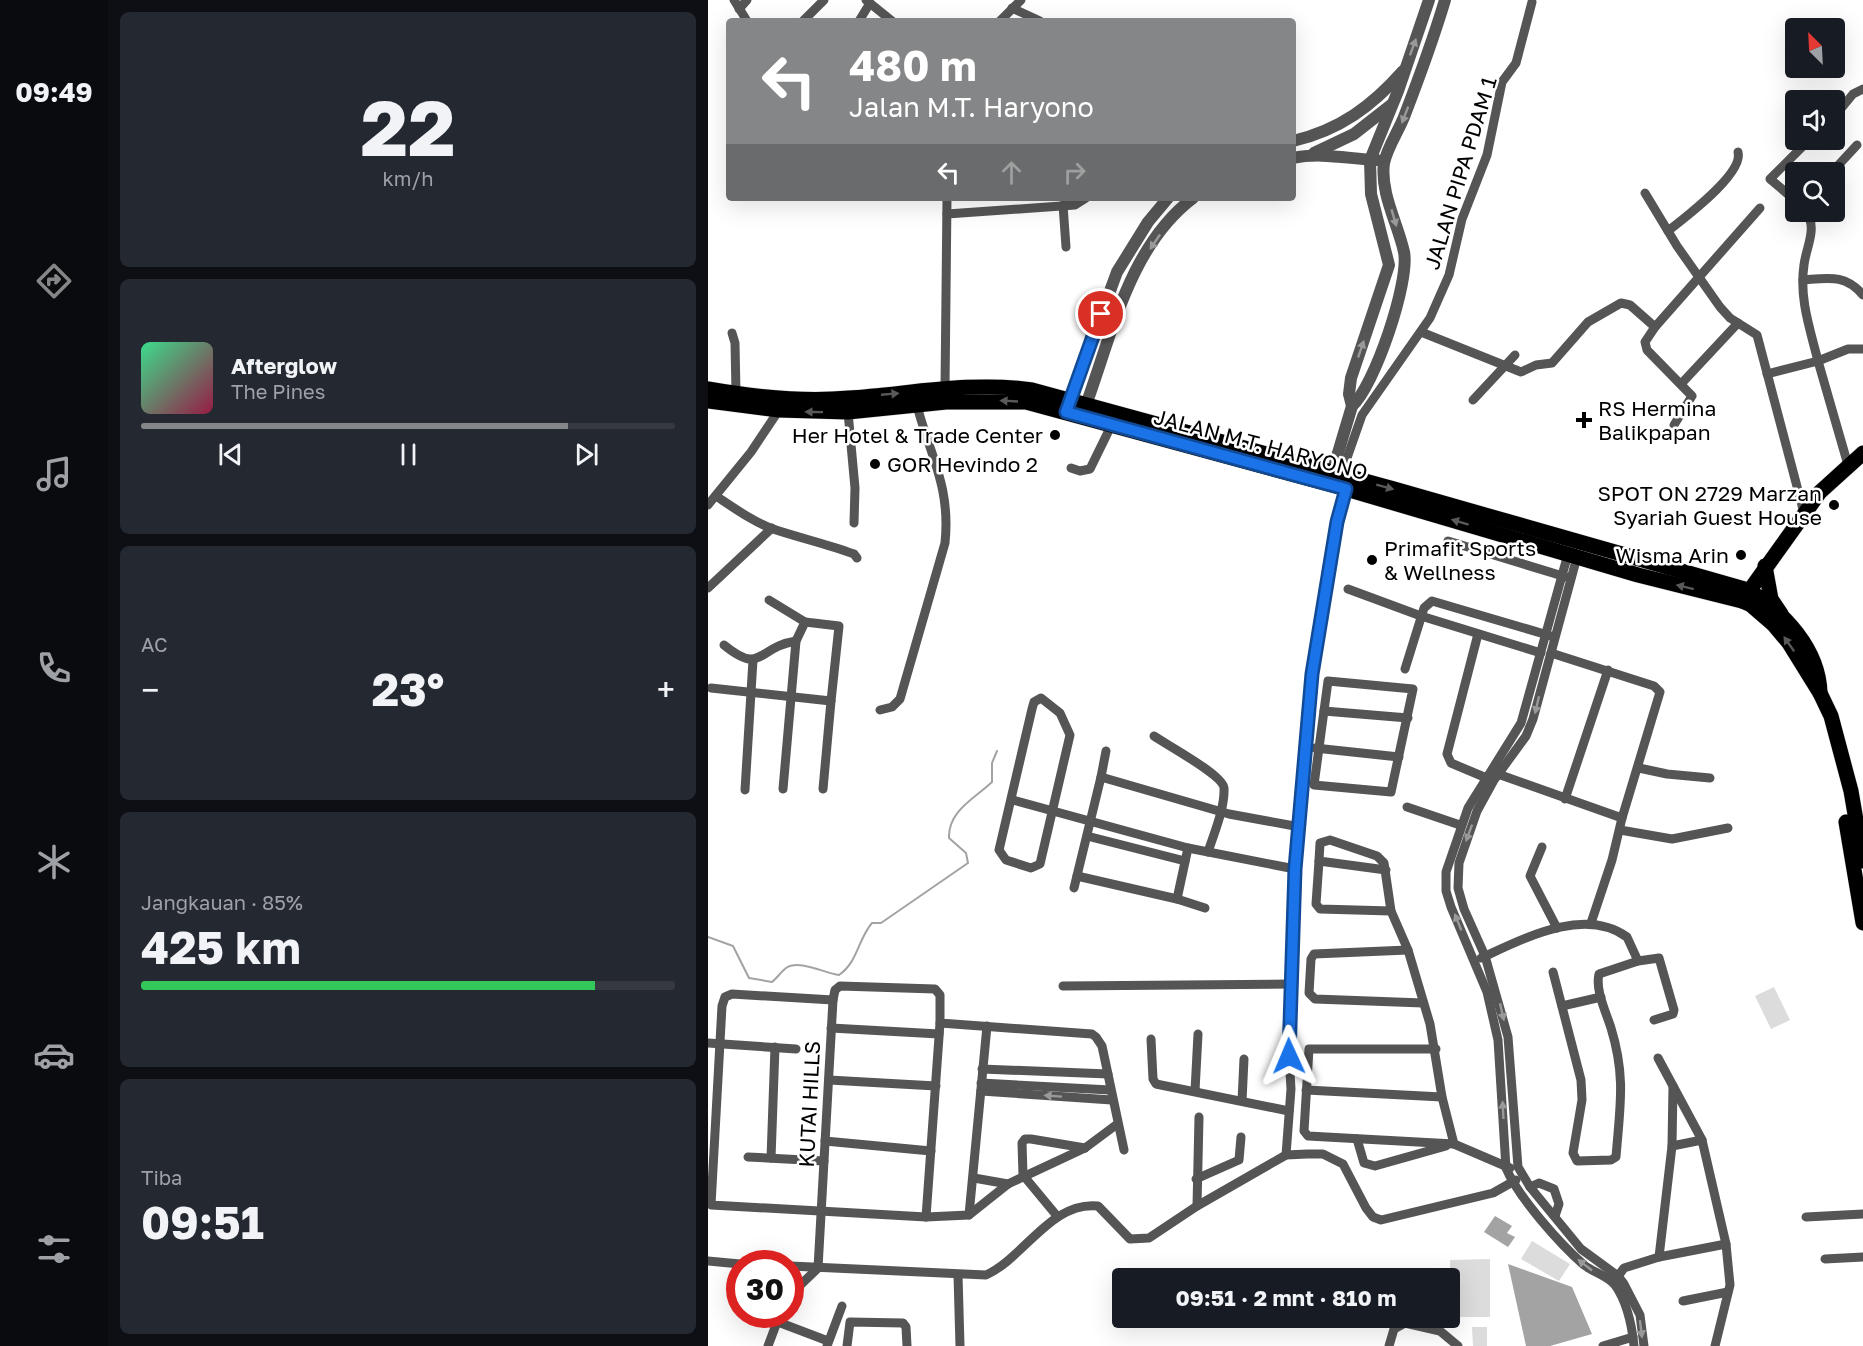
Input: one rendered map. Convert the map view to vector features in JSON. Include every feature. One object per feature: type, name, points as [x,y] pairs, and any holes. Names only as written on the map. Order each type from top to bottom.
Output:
[{"type":"main road","name":"JALAN M.T. HARYONO","points":[[708,401],[779,410],[849,412],[945,389],[1005,386],[1032,390],[1067,406]]},
{"type":"main road","name":"JALAN M.T. HARYONO","points":[[708,389],[769,396],[830,399],[915,398],[1015,401],[1067,406],[1723,582],[1781,614],[1792,626],[1820,676],[1820,693]]},
{"type":"main road","name":"JALAN M.T. HARYONO","points":[[1084,410],[1112,424],[1340,479],[1572,556],[1745,596],[1789,644],[1820,693],[1831,717],[1842,765],[1851,791],[1863,861]]},
{"type":"main road","points":[[1745,596],[1820,492],[1863,453]]},
{"type":"main road","points":[[1723,582],[1744,577],[1765,566]]},
{"type":"main road","points":[[1765,566],[1771,599],[1781,614]]},
{"type":"main road","name":"JALAN M.T. HARYONO","points":[[1842,765],[1842,795],[1863,923]]},
{"type":"street","points":[[734,0],[745,18]]},
{"type":"street","points":[[739,9],[747,0]]},
{"type":"street","points":[[806,18],[824,0]]},
{"type":"street","points":[[1003,18],[1021,0]]},
{"type":"street","points":[[1340,479],[1352,406],[1349,394],[1351,378],[1388,274],[1389,256],[1371,194],[1370,160],[1395,102],[1428,0]]},
{"type":"street","points":[[1352,406],[1364,390],[1389,329],[1401,294],[1405,270],[1405,254],[1385,185],[1384,161],[1423,68],[1445,0]]},
{"type":"street","points":[[860,18],[868,1],[888,18]]},
{"type":"street","name":"JALAN PIPA PDAM 1","points":[[1286,1155],[1291,1089],[1288,1040],[1295,869],[1318,629],[1337,522],[1340,479],[1362,415],[1421,332],[1449,275],[1462,219],[1487,155],[1502,82],[1516,63],[1532,2]]},
{"type":"street","points":[[1012,8],[1034,18]]},
{"type":"street","points":[[1296,157],[1314,153],[1350,135],[1378,117],[1395,102],[1423,68]]},
{"type":"street","points":[[1296,140],[1343,123],[1368,107],[1406,69]]},
{"type":"street","points":[[1845,106],[1853,94],[1863,89]]},
{"type":"street","points":[[1343,123],[1350,135]]},
{"type":"street","points":[[1841,162],[1857,145]]},
{"type":"street","points":[[1787,162],[1799,150]]},
{"type":"street","points":[[1668,231],[1707,198],[1737,166],[1738,152]]},
{"type":"street","points":[[1314,153],[1384,161]]},
{"type":"street","points":[[1785,164],[1770,179],[1785,192]]},
{"type":"street","points":[[1645,193],[1719,307],[1757,335],[1804,513]]},
{"type":"street","points":[[945,389],[947,201]]},
{"type":"street","points":[[947,214],[1052,202],[1076,205],[1082,201]]},
{"type":"street","points":[[1067,406],[1111,287],[1132,245],[1166,201]]},
{"type":"street","points":[[1084,410],[1126,291],[1166,226],[1190,201]]},
{"type":"street","points":[[1063,205],[1066,247]]},
{"type":"street","points":[[1674,425],[1692,398],[1644,346],[1655,327],[1700,279],[1760,208]]},
{"type":"street","points":[[1809,222],[1812,230],[1803,279],[1804,302],[1818,361],[1848,465]]},
{"type":"street","points":[[1389,256],[1405,254]]},
{"type":"street","points":[[1803,279],[1838,277],[1846,280],[1863,295]]},
{"type":"street","points":[[1111,287],[1126,291]]},
{"type":"street","points":[[1421,332],[1521,372],[1536,365],[1550,364],[1588,322],[1621,303],[1630,304],[1655,327]]},
{"type":"street","points":[[1681,384],[1738,323]]},
{"type":"street","points":[[732,333],[735,343],[736,393]]},
{"type":"street","points":[[1767,374],[1818,361],[1848,349],[1863,349]]},
{"type":"street","points":[[1473,400],[1515,355]]},
{"type":"street","points":[[1085,358],[1100,362]]},
{"type":"street","points":[[880,710],[892,707],[900,699],[945,543],[948,518],[945,494],[915,398]]},
{"type":"street","points":[[708,505],[779,410]]},
{"type":"street","points":[[849,412],[855,488],[854,523]]},
{"type":"street","points":[[1071,468],[1080,471],[1090,469],[1112,424]]},
{"type":"street","points":[[716,496],[742,514],[772,528],[820,542],[854,554],[857,558]]},
{"type":"street","points":[[708,588],[772,528]]},
{"type":"street","points":[[1448,541],[1571,578]]},
{"type":"street","points":[[1551,637],[1560,576],[1572,556]]},
{"type":"street","points":[[1572,556],[1571,578],[1521,723],[1492,776],[1460,825],[1446,872],[1446,891],[1487,992],[1498,1040],[1506,1168],[1512,1182],[1586,1267],[1616,1280],[1630,1318],[1634,1342],[1603,1346]]},
{"type":"street","points":[[1348,590],[1478,634],[1546,650],[1608,670],[1654,686],[1660,692],[1591,923]]},
{"type":"street","points":[[769,600],[805,622],[838,626],[823,789]]},
{"type":"street","points":[[1405,669],[1426,604],[1436,602],[1551,637]]},
{"type":"street","points":[[783,789],[795,641],[805,622]]},
{"type":"street","points":[[1478,634],[1448,754],[1451,763],[1622,818]]},
{"type":"street","points":[[724,645],[741,659],[753,660],[779,645],[795,641]]},
{"type":"street","points":[[745,790],[748,693],[753,660]]},
{"type":"street","points":[[1565,799],[1608,670]]},
{"type":"street","points":[[1328,681],[1413,689],[1391,792],[1314,785],[1324,711],[1328,681]]},
{"type":"street","points":[[711,688],[831,701]]},
{"type":"street","points":[[1041,698],[1060,713],[1070,735],[1051,810],[1040,864],[1031,868],[1006,860],[999,853],[1032,709],[1035,702],[1041,698]]},
{"type":"street","points":[[1324,711],[1408,718]]},
{"type":"street","points":[[1154,736],[1219,777],[1224,788],[1220,812],[1208,852]]},
{"type":"street","points":[[1306,747],[1398,757]]},
{"type":"street","points":[[1074,888],[1106,751]]},
{"type":"street","points":[[1639,768],[1667,774],[1710,778]]},
{"type":"street","points":[[1492,776],[1471,825],[1457,875],[1464,909],[1485,956],[1508,1037],[1518,1167],[1530,1187],[1581,1249],[1616,1280],[1640,1315],[1644,1346]]},
{"type":"street","points":[[1101,777],[1220,812],[1300,827]]},
{"type":"street","points":[[1012,800],[1188,848],[1295,869]]},
{"type":"street","points":[[1407,807],[1460,825]]},
{"type":"street","points":[[1620,830],[1672,839],[1728,828]]},
{"type":"street","points":[[1087,836],[1185,861]]},
{"type":"street","points":[[1391,911],[1320,909],[1316,904],[1320,843],[1330,840],[1377,856],[1382,860],[1386,870],[1391,911],[1408,950],[1436,1049],[1442,1097],[1454,1144]]},
{"type":"street","points":[[1542,846],[1530,876],[1557,928]]},
{"type":"street","points":[[1177,899],[1188,848]]},
{"type":"street","points":[[1320,861],[1386,870]]},
{"type":"street","points":[[1446,872],[1457,875]]},
{"type":"street","points":[[1077,876],[1177,899],[1205,908]]},
{"type":"street","points":[[1474,961],[1557,928],[1591,923],[1627,937],[1638,961]]},
{"type":"street","points":[[1408,950],[1314,954],[1311,959],[1309,993],[1315,999],[1423,1003]]},
{"type":"street","points":[[1553,972],[1581,1080],[1582,1100],[1574,1136],[1574,1157],[1577,1161],[1613,1160],[1616,1156],[1623,1076],[1619,1053],[1601,997],[1599,974],[1657,957],[1660,960],[1674,1008],[1673,1014],[1654,1020]]},
{"type":"street","points":[[1063,986],[1291,984]]},
{"type":"street","points":[[926,1217],[940,1023],[940,995],[935,989],[840,986],[835,990],[833,1000],[732,994],[725,997],[722,1006],[710,1204],[926,1217],[969,1215],[1008,1184],[1085,1148],[1116,1125]]},
{"type":"street","points":[[1562,1006],[1601,997]]},
{"type":"street","name":"KUTAI HILLS","points":[[818,1268],[833,1000]]},
{"type":"street","points":[[940,1023],[1096,1036],[1102,1047],[1116,1125],[1124,1150]]},
{"type":"street","points":[[969,1215],[987,1026]]},
{"type":"street","points":[[831,1028],[939,1034]]},
{"type":"street","points":[[1195,1090],[1198,1034]]},
{"type":"street","points":[[1150,1039],[1154,1082],[1289,1111]]},
{"type":"street","name":"KUTAI HILLS","points":[[708,1043],[796,1049]]},
{"type":"street","name":"KUTAI HILLS","points":[[771,1158],[775,1047]]},
{"type":"street","points":[[1436,1049],[1309,1048],[1306,1135],[1454,1144],[1506,1168],[1518,1167]]},
{"type":"street","points":[[1658,1058],[1702,1140],[1726,1244],[1728,1292],[1714,1346]]},
{"type":"street","points":[[1242,1101],[1244,1059]]},
{"type":"street","points":[[982,1069],[1108,1074]]},
{"type":"street","points":[[829,1080],[936,1086]]},
{"type":"street","points":[[1659,1257],[1672,1146],[1673,1083]]},
{"type":"street","points":[[981,1087],[1110,1090]]},
{"type":"street","points":[[981,1087],[1112,1100]]},
{"type":"street","points":[[1306,1090],[1442,1097]]},
{"type":"street","points":[[1197,1206],[1199,1118]]},
{"type":"street","points":[[1197,1179],[1239,1160],[1241,1137]]},
{"type":"street","points":[[1057,1216],[1023,1175],[1022,1143],[1025,1139],[1085,1148]]},
{"type":"street","points":[[1358,1139],[1364,1163],[1374,1166],[1454,1144]]},
{"type":"street","points":[[1672,1146],[1702,1140]]},
{"type":"street","points":[[825,1141],[931,1151]]},
{"type":"street","points":[[804,1267],[986,1275],[1024,1249],[1057,1216],[1084,1206],[1098,1206],[1130,1239],[1149,1238],[1197,1206],[1286,1155],[1323,1154],[1343,1164],[1366,1208],[1373,1217],[1381,1220],[1493,1192],[1523,1177]]},
{"type":"street","points":[[748,1156],[824,1161]]},
{"type":"street","points":[[974,1178],[1008,1184]]},
{"type":"street","points":[[1530,1187],[1539,1183],[1554,1189],[1559,1204],[1555,1216]]},
{"type":"street","points":[[1806,1218],[1863,1214]]},
{"type":"street","points":[[1616,1280],[1624,1268],[1659,1257],[1726,1244]]},
{"type":"street","points":[[1825,1259],[1863,1257]]},
{"type":"street","points":[[708,1261],[726,1263]]},
{"type":"street","points":[[804,1282],[818,1268]]},
{"type":"street","points":[[958,1275],[960,1346]]},
{"type":"street","points":[[1683,1302],[1728,1292]]},
{"type":"street","points":[[797,1328],[827,1344],[842,1306]]},
{"type":"street","points":[[837,1322],[903,1323],[906,1327],[907,1346]]},
{"type":"street","points":[[847,1346],[850,1322]]},
{"type":"street","points":[[1389,1346],[1394,1329],[1406,1323],[1440,1331],[1458,1346]]},
{"type":"street","points":[[768,1346],[775,1328]]},
{"type":"shaded area","points":[[1774,987],[1790,1020],[1771,1029],[1755,996]]},
{"type":"shaded area","points":[[1495,1216],[1512,1226],[1507,1233],[1515,1237],[1508,1247],[1484,1232]]},
{"type":"shaded area","points":[[1532,1241],[1570,1264],[1559,1281],[1521,1259]]},
{"type":"shaded area","points":[[1490,1259],[1490,1317],[1460,1317],[1460,1268],[1450,1268],[1450,1260]]},
{"type":"shaded area","points":[[1508,1264],[1572,1287],[1592,1334],[1550,1346],[1526,1346]]},
{"type":"shaded area","points":[[1472,1327],[1487,1327],[1487,1346],[1473,1346]]},
{"type":"waterway","points":[[708,937],[733,946],[749,978],[772,982],[786,968],[798,965],[839,975],[850,964],[872,923],[881,923],[968,863],[966,853],[949,838],[950,829],[953,820],[963,806],[992,782],[992,763],[997,751]]},
{"type":"place","name":"RS Hermina Balikpapan","points":[[1584,420]]},
{"type":"place","name":"Her Hotel & Trade Center","points":[[1055,435]]},
{"type":"place","name":"GOR Hevindo 2","points":[[875,464]]},
{"type":"place","name":"SPOT ON 2729 Marzan Syariah Guest House","points":[[1834,505]]},
{"type":"place","name":"Wisma Arin","points":[[1741,555]]},
{"type":"place","name":"Primafit Sports & Wellness","points":[[1372,560]]},
{"type":"route","points":[[1101,314],[1066,412],[1346,489],[1337,522],[1312,674],[1295,869],[1289,1056]]}]
